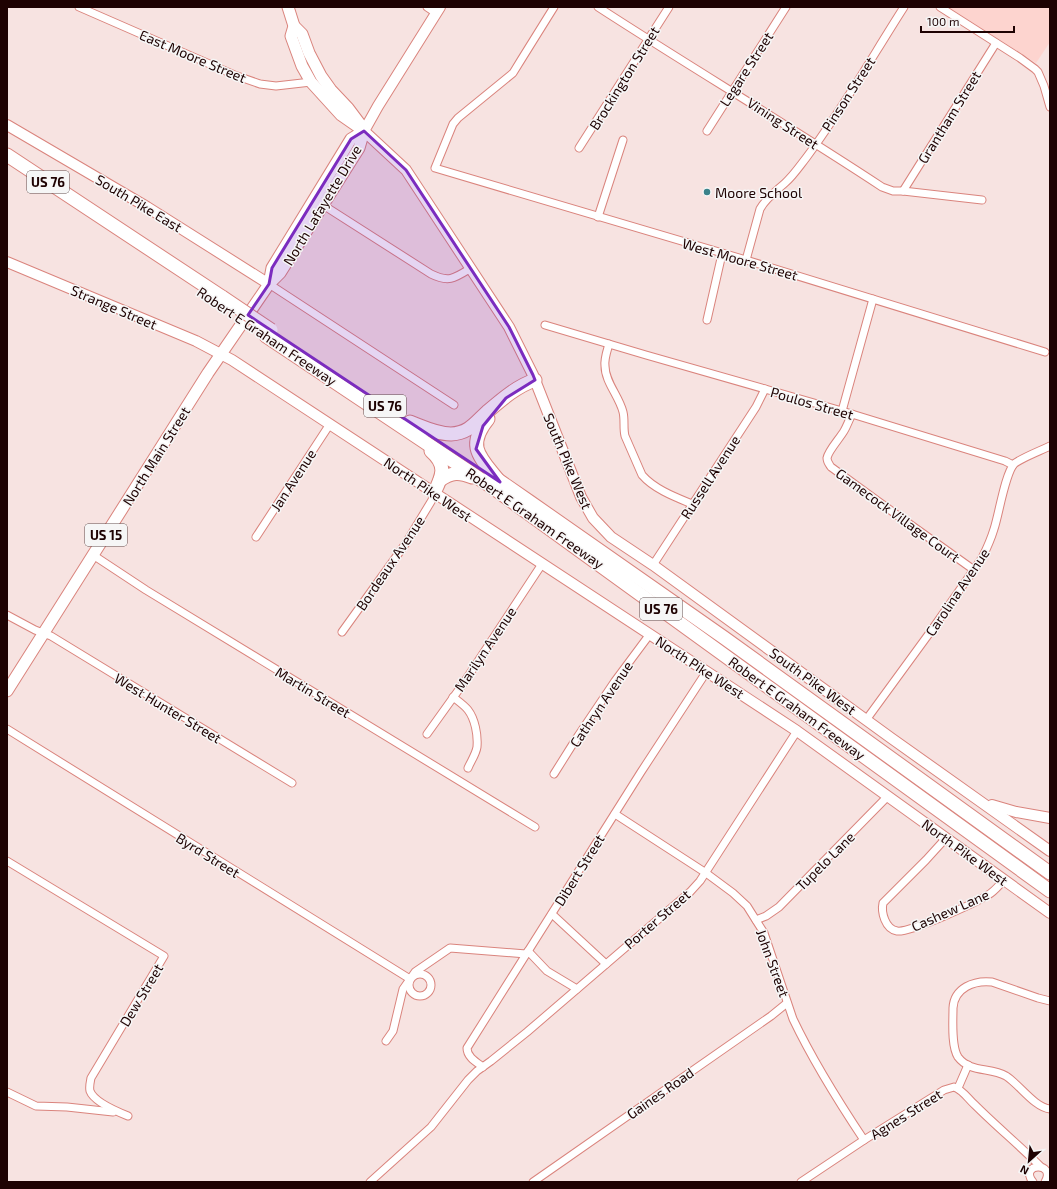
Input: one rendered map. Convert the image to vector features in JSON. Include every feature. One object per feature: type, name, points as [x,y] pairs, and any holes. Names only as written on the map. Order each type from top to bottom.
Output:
[{"type":"highway","name":"Robert E Graham Freeway","points":[[7,155],[88,213]]},
{"type":"highway","name":"Robert E Graham Freeway","points":[[7,164],[124,236],[496,484],[620,564],[1050,873]]},
{"type":"highway","points":[[409,426],[450,434],[460,433],[469,429],[487,412],[522,385],[535,380]]},
{"type":"highway","points":[[496,484],[476,449],[479,432],[506,398]]},
{"type":"highway","points":[[409,426],[440,461],[442,472],[434,493]]},
{"type":"highway","points":[[440,480],[451,474],[462,473],[496,484]]},
{"type":"highway","name":"Robert E Graham Freeway","points":[[496,484],[1050,891]]},
{"type":"main road","name":"North Lafayette Drive","points":[[269,284],[280,273],[359,148],[364,131],[341,115],[311,82],[302,66],[288,7]]},
{"type":"main road","points":[[269,284],[272,268],[351,139],[364,131],[438,10]]},
{"type":"main road","points":[[293,31],[302,34],[309,53],[321,76],[331,90],[348,108],[364,131]]},
{"type":"main road","name":"South Pike East","points":[[7,125],[147,207],[269,284]]},
{"type":"main road","name":"South Pike West","points":[[364,131],[406,170],[509,327],[535,380],[581,497],[593,518],[611,537],[653,565],[866,720],[975,797]]},
{"type":"main road","name":"Strange Street","points":[[7,262],[196,341],[220,353]]},
{"type":"main road","name":"North Main Street","points":[[7,691],[220,353],[269,284]]},
{"type":"main road","name":"North Pike West","points":[[220,353],[797,731],[1050,913]]},
{"type":"main road","points":[[975,797],[1004,809],[1032,816],[1050,818]]},
{"type":"main road","points":[[975,797],[1050,851]]},
{"type":"street","name":"East Moore Street","points":[[79,7],[237,76],[276,86],[311,82]]},
{"type":"street","points":[[427,7],[438,10]]},
{"type":"street","name":"West Moore Street","points":[[554,7],[512,73],[458,118],[453,124],[435,168],[598,218],[746,260],[1045,352]]},
{"type":"street","name":"Vining Street","points":[[598,7],[882,187],[892,191],[982,200]]},
{"type":"street","name":"Brockington Street","points":[[579,148],[669,7]]},
{"type":"street","name":"Legare Street","points":[[706,131],[786,7]]},
{"type":"street","name":"Pinson Street","points":[[746,260],[760,209],[764,202],[795,172],[816,144],[904,7]]},
{"type":"street","points":[[940,7],[1020,58],[1038,72],[1050,107]]},
{"type":"street","name":"Grantham Street","points":[[903,191],[996,43]]},
{"type":"street","points":[[598,218],[623,140]]},
{"type":"street","points":[[323,205],[438,278],[451,279],[471,268]]},
{"type":"street","points":[[708,320],[722,254]]},
{"type":"street","points":[[269,284],[454,405]]},
{"type":"street","points":[[842,411],[873,299]]},
{"type":"street","name":"Poulos Street","points":[[544,324],[852,414],[999,459],[1013,465]]},
{"type":"street","points":[[609,344],[604,366],[606,374],[623,411],[624,436],[642,475],[646,480],[655,486],[692,504]]},
{"type":"street","name":"Russell Avenue","points":[[653,565],[756,407],[765,389]]},
{"type":"street","name":"Gamecock Village Court","points":[[852,414],[844,432],[829,453],[828,458],[831,467],[974,570]]},
{"type":"street","name":"Jan Avenue","points":[[256,537],[330,424]]},
{"type":"street","points":[[1013,465],[1050,446]]},
{"type":"street","name":"Carolina Avenue","points":[[866,720],[974,570],[988,546],[1013,465]]},
{"type":"street","name":"Bordeaux Avenue","points":[[342,632],[406,543],[432,500],[434,493]]},
{"type":"street","name":"Martin Street","points":[[93,555],[146,590],[535,827]]},
{"type":"street","name":"Marilyn Avenue","points":[[427,734],[542,564]]},
{"type":"street","name":"West Hunter Street","points":[[7,615],[35,630],[51,636],[292,783]]},
{"type":"street","name":"Cathryn Avenue","points":[[554,774],[615,681],[650,634]]},
{"type":"street","name":"Dibert Street","points":[[480,1069],[467,1052],[467,1048],[707,671]]},
{"type":"street","points":[[453,697],[467,709],[476,729],[477,747],[468,768]]},
{"type":"street","name":"Byrd Street","points":[[7,729],[410,979]]},
{"type":"street","name":"Porter Street","points":[[370,1182],[431,1127],[460,1090],[480,1069],[515,1042],[690,892],[706,873],[797,731]]},
{"type":"street","name":"Tupelo Lane","points":[[756,920],[766,916],[779,907],[888,796]]},
{"type":"street","name":"John Street","points":[[615,814],[706,873],[733,893],[747,906],[764,933],[793,1019],[813,1058],[864,1140]]},
{"type":"street","name":"Cashew Lane","points":[[946,838],[883,903],[882,913],[885,920],[893,929],[896,931],[905,930],[951,913],[989,895],[1004,880]]},
{"type":"street","name":"Dew Street","points":[[7,862],[164,956],[91,1078],[89,1084],[92,1095],[103,1104],[128,1116]]},
{"type":"street","points":[[552,914],[606,964]]},
{"type":"street","points":[[386,1041],[393,1031],[403,989],[415,972],[450,948],[528,953],[547,971],[576,989]]},
{"type":"street","points":[[1050,1001],[992,982],[984,981],[974,982],[965,987],[953,1003],[954,1046],[956,1053],[962,1062],[968,1066],[996,1072],[1006,1076],[1039,1105],[1046,1109],[1050,1109]]},
{"type":"street","name":"Gaines Road","points":[[533,1182],[771,1016],[787,1003]]},
{"type":"street","points":[[958,1088],[968,1066]]},
{"type":"street","name":"Agnes Street","points":[[801,1182],[864,1140],[944,1090],[954,1087],[958,1088],[1040,1166],[1044,1168],[1048,1173],[1048,1177],[1045,1182]]},
{"type":"street","points":[[7,1092],[36,1106],[67,1107],[118,1112]]},
{"type":"street","points":[[1033,1182],[1030,1177],[1030,1172],[1034,1168],[1040,1166]]},
{"type":"highlighted area","points":[[364,131],[406,170],[509,327],[535,380],[506,398],[483,426],[476,449],[500,482],[248,315],[269,284],[272,268],[351,139]]},
{"type":"shaded area","points":[[948,7],[1050,7],[1050,42],[1036,63]]},
{"type":"place","name":"Moore School","points":[[707,192]]}]
